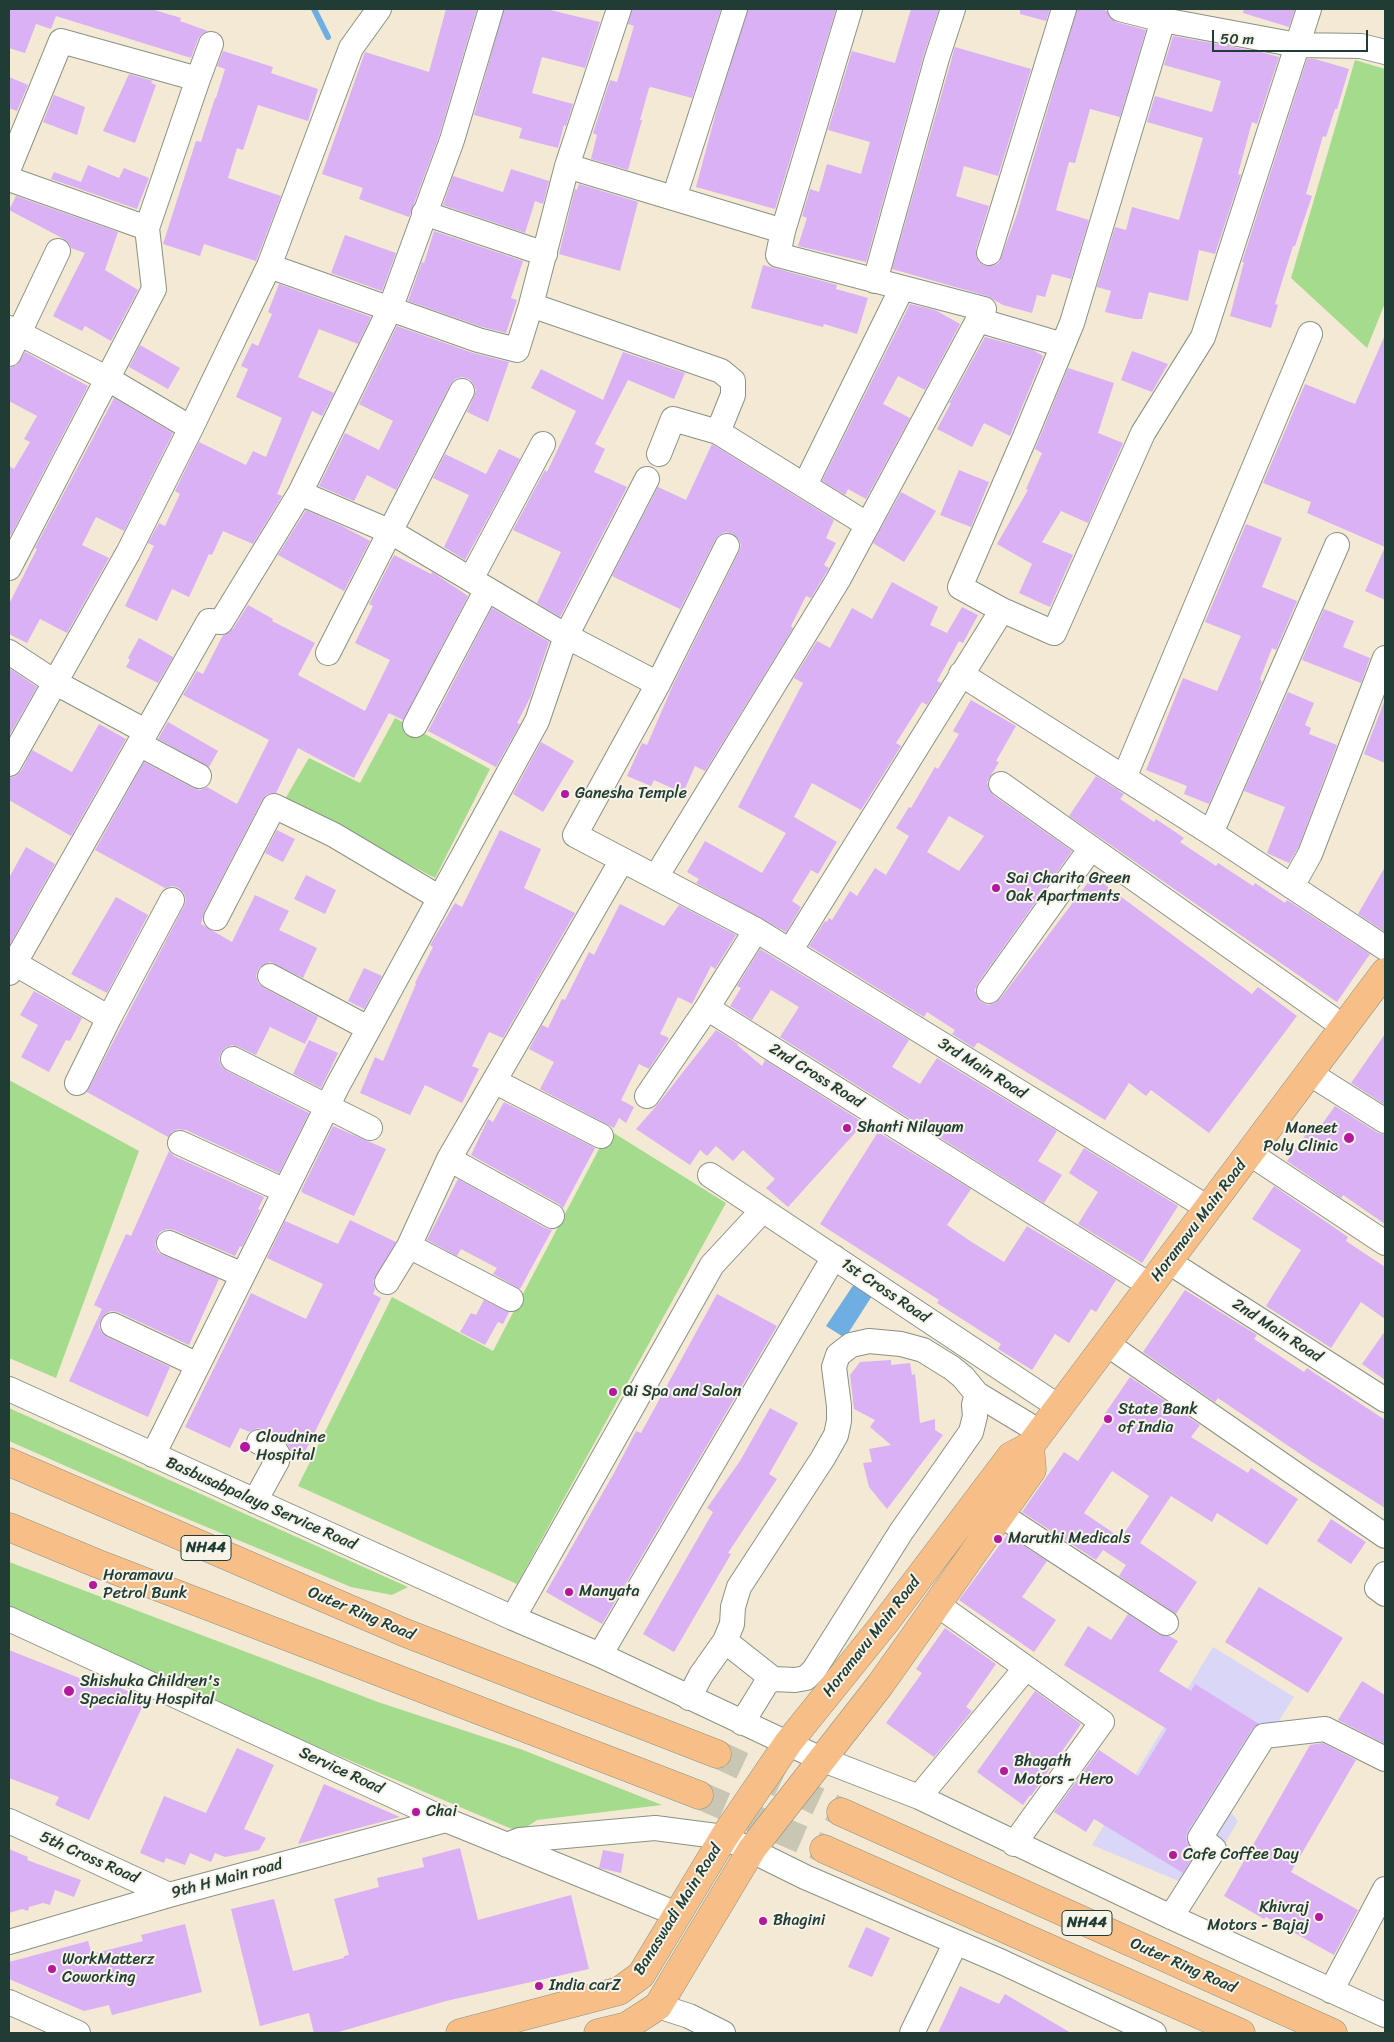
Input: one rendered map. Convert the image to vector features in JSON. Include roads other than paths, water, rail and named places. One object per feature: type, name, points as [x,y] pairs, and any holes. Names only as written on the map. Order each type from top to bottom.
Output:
[{"type":"main road","name":"Horamavu Main Road","points":[[724,1837],[788,1743],[884,1624],[1011,1456],[1035,1439],[1344,1026],[1381,987]]},
{"type":"main road","name":"Horamavu Main Road","points":[[752,1850],[880,1685],[1032,1470],[1035,1439]]},
{"type":"main road","name":"Outer Ring Road","points":[[9,1462],[403,1632],[717,1754]]},
{"type":"main road","points":[[9,1527],[96,1563],[699,1795]]},
{"type":"main road","name":"Outer Ring Road","points":[[840,1812],[1333,2033]]},
{"type":"main road","name":"Banaswadi Main Road","points":[[460,2033],[619,1991],[641,1975],[724,1837]]},
{"type":"main road","name":"Banaswadi Main Road","points":[[598,2033],[627,2030],[658,2006],[752,1850]]},
{"type":"main road","name":"NH44","points":[[824,1850],[1240,2033]]},
{"type":"street","points":[[9,764],[128,553],[191,428],[269,266],[351,48],[379,9]]},
{"type":"street","points":[[109,1018],[11,965],[209,621],[221,622],[300,493],[390,309],[452,140],[491,9]]},
{"type":"street","points":[[269,266],[478,340],[517,350],[567,166],[619,9]]},
{"type":"street","points":[[674,198],[735,9]]},
{"type":"street","points":[[656,877],[838,580],[984,309],[778,255],[783,231],[850,9]]},
{"type":"street","points":[[874,281],[937,58],[953,9]]},
{"type":"street","points":[[989,253],[1064,9]]},
{"type":"street","points":[[1120,9],[1163,20],[1200,18],[1297,45],[1361,46],[1385,52]]},
{"type":"street","points":[[1163,20],[1091,261],[1063,345],[960,587],[1002,610],[1054,633],[1143,433],[1203,338],[1309,9]]},
{"type":"street","points":[[9,168],[60,41],[198,79]]},
{"type":"street","points":[[9,568],[154,289],[147,228],[211,44]]},
{"type":"street","points":[[567,166],[783,231]]},
{"type":"street","points":[[9,179],[147,228]]},
{"type":"street","points":[[424,213],[544,254]]},
{"type":"street","points":[[58,252],[12,338],[108,379],[191,428]]},
{"type":"street","points":[[804,485],[902,288]]},
{"type":"street","points":[[531,304],[721,371],[733,382],[733,395],[718,432]]},
{"type":"street","points":[[978,320],[1063,345]]},
{"type":"street","points":[[1124,778],[1310,334]]},
{"type":"street","points":[[328,652],[462,391]]},
{"type":"street","points":[[659,454],[673,419],[718,432],[868,525]]},
{"type":"street","points":[[415,725],[543,444]]},
{"type":"street","points":[[153,1455],[368,1028],[537,721],[566,636],[647,479]]},
{"type":"street","points":[[300,493],[391,532],[566,636],[658,684]]},
{"type":"street","points":[[1211,833],[1337,545]]},
{"type":"street","points":[[647,1096],[707,1008],[756,930],[575,835],[658,684],[727,546]]},
{"type":"street","points":[[790,951],[1002,610]]},
{"type":"street","points":[[9,652],[142,737],[199,776]]},
{"type":"street","points":[[1292,886],[1310,854],[1385,658]]},
{"type":"street","points":[[961,674],[1211,833],[1385,948]]},
{"type":"street","points":[[1001,784],[1344,1026]]},
{"type":"street","points":[[216,918],[274,806],[334,835],[440,898]]},
{"type":"street","points":[[989,991],[1091,848]]},
{"type":"street","points":[[387,1282],[409,1246],[449,1159],[622,860]]},
{"type":"street","points":[[77,1083],[109,1018],[172,900]]},
{"type":"street","name":"3rd Main Road","points":[[756,930],[1208,1208]]},
{"type":"street","points":[[270,976],[368,1028]]},
{"type":"street","name":"2nd Cross Road","points":[[707,1008],[1150,1286]]},
{"type":"street","points":[[233,1060],[370,1128]]},
{"type":"street","points":[[1309,1073],[1385,1122]]},
{"type":"street","points":[[494,1081],[601,1136]]},
{"type":"street","points":[[180,1143],[285,1190]]},
{"type":"street","points":[[1249,1153],[1385,1243]]},
{"type":"street","points":[[449,1159],[552,1216]]},
{"type":"street","name":"1st Cross Road","points":[[710,1174],[1059,1408]]},
{"type":"street","points":[[513,1618],[712,1265],[763,1210]]},
{"type":"street","points":[[169,1243],[243,1275]]},
{"type":"street","points":[[409,1246],[511,1299]]},
{"type":"street","points":[[600,1655],[834,1257]]},
{"type":"street","name":"2nd Main Road","points":[[1168,1262],[1385,1400]]},
{"type":"street","points":[[113,1325],[198,1364]]},
{"type":"street","points":[[689,1698],[701,1675],[725,1642],[732,1624],[733,1608],[739,1587],[836,1435],[839,1421],[834,1367],[838,1355],[851,1346],[869,1341],[915,1347],[931,1354],[952,1368],[963,1377],[977,1394],[1035,1439]]},
{"type":"street","points":[[1107,1344],[1385,1536]]},
{"type":"street","name":"Basbusabpalaya Service Road","points":[[9,1389],[513,1618],[600,1655],[821,1759],[919,1797],[1014,1844],[1385,2015]]},
{"type":"street","points":[[725,1642],[773,1679],[795,1680],[806,1678],[814,1670],[901,1532],[971,1432],[976,1416],[974,1405],[977,1394]]},
{"type":"street","points":[[255,1501],[278,1455],[259,1442]]},
{"type":"street","points":[[1001,1515],[1166,1623]]},
{"type":"street","points":[[1385,1574],[1376,1588],[1385,1594]]},
{"type":"street","points":[[938,1605],[1102,1722],[1014,1844]]},
{"type":"street","name":"Service Road","points":[[9,1619],[446,1820],[677,1914]]},
{"type":"street","points":[[919,1797],[1025,1668]]},
{"type":"street","points":[[742,1723],[766,1684],[773,1679]]},
{"type":"street","points":[[1171,1917],[1214,1850],[1200,1838],[1264,1736],[1325,1729],[1385,1758]]},
{"type":"street","name":"9th H Main road","points":[[9,1942],[169,1894],[446,1820]]},
{"type":"street","name":"5th Cross Road","points":[[9,1822],[169,1894]]},
{"type":"street","points":[[507,1845],[520,1840],[655,1828],[724,1837],[805,1877],[956,1942],[1154,2033]]},
{"type":"street","points":[[1331,1990],[1385,1889]]},
{"type":"street","points":[[912,2033],[956,1942]]},
{"type":"street","points":[[9,2002],[78,2033]]},
{"type":"street","points":[[658,2006],[689,2016],[724,2033]]},
{"type":"water","points":[[854,1284],[872,1296],[845,1338],[826,1326]]},
{"type":"waterway","points":[[314,9],[328,37]]},
{"type":"tunnel","points":[[717,1754],[841,1812]]},
{"type":"tunnel","points":[[699,1795],[824,1849]]},
{"type":"place","name":"Ganesha Temple","points":[[565,794]]},
{"type":"place","name":"Sai Charita Green Oak Apartments","points":[[996,888]]},
{"type":"place","name":"Shanti Nilayam","points":[[847,1128]]},
{"type":"place","name":"Maneet Poly Clinic","points":[[1349,1138]]},
{"type":"place","name":"Qi Spa and Salon","points":[[613,1392]]},
{"type":"place","name":"State Bank of India","points":[[1108,1419]]},
{"type":"place","name":"Cloudnine Hospital","points":[[245,1447]]},
{"type":"place","name":"Maruthi Medicals","points":[[998,1539]]},
{"type":"place","name":"Horamavu Petrol Bunk","points":[[93,1585]]},
{"type":"place","name":"Manyata","points":[[569,1592]]},
{"type":"place","name":"Shishuka Children's Speciality Hospital","points":[[69,1691]]},
{"type":"place","name":"Bhagath Motors - Hero","points":[[1004,1771]]},
{"type":"place","name":"Chai","points":[[416,1812]]},
{"type":"place","name":"Cafe Coffee Day","points":[[1173,1855]]},
{"type":"place","name":"Khivraj Motors - Bajaj","points":[[1319,1917]]},
{"type":"place","name":"Bhagini","points":[[763,1921]]},
{"type":"place","name":"WorkMatterz Coworking","points":[[52,1969]]},
{"type":"place","name":"India carZ","points":[[539,1986]]}]
